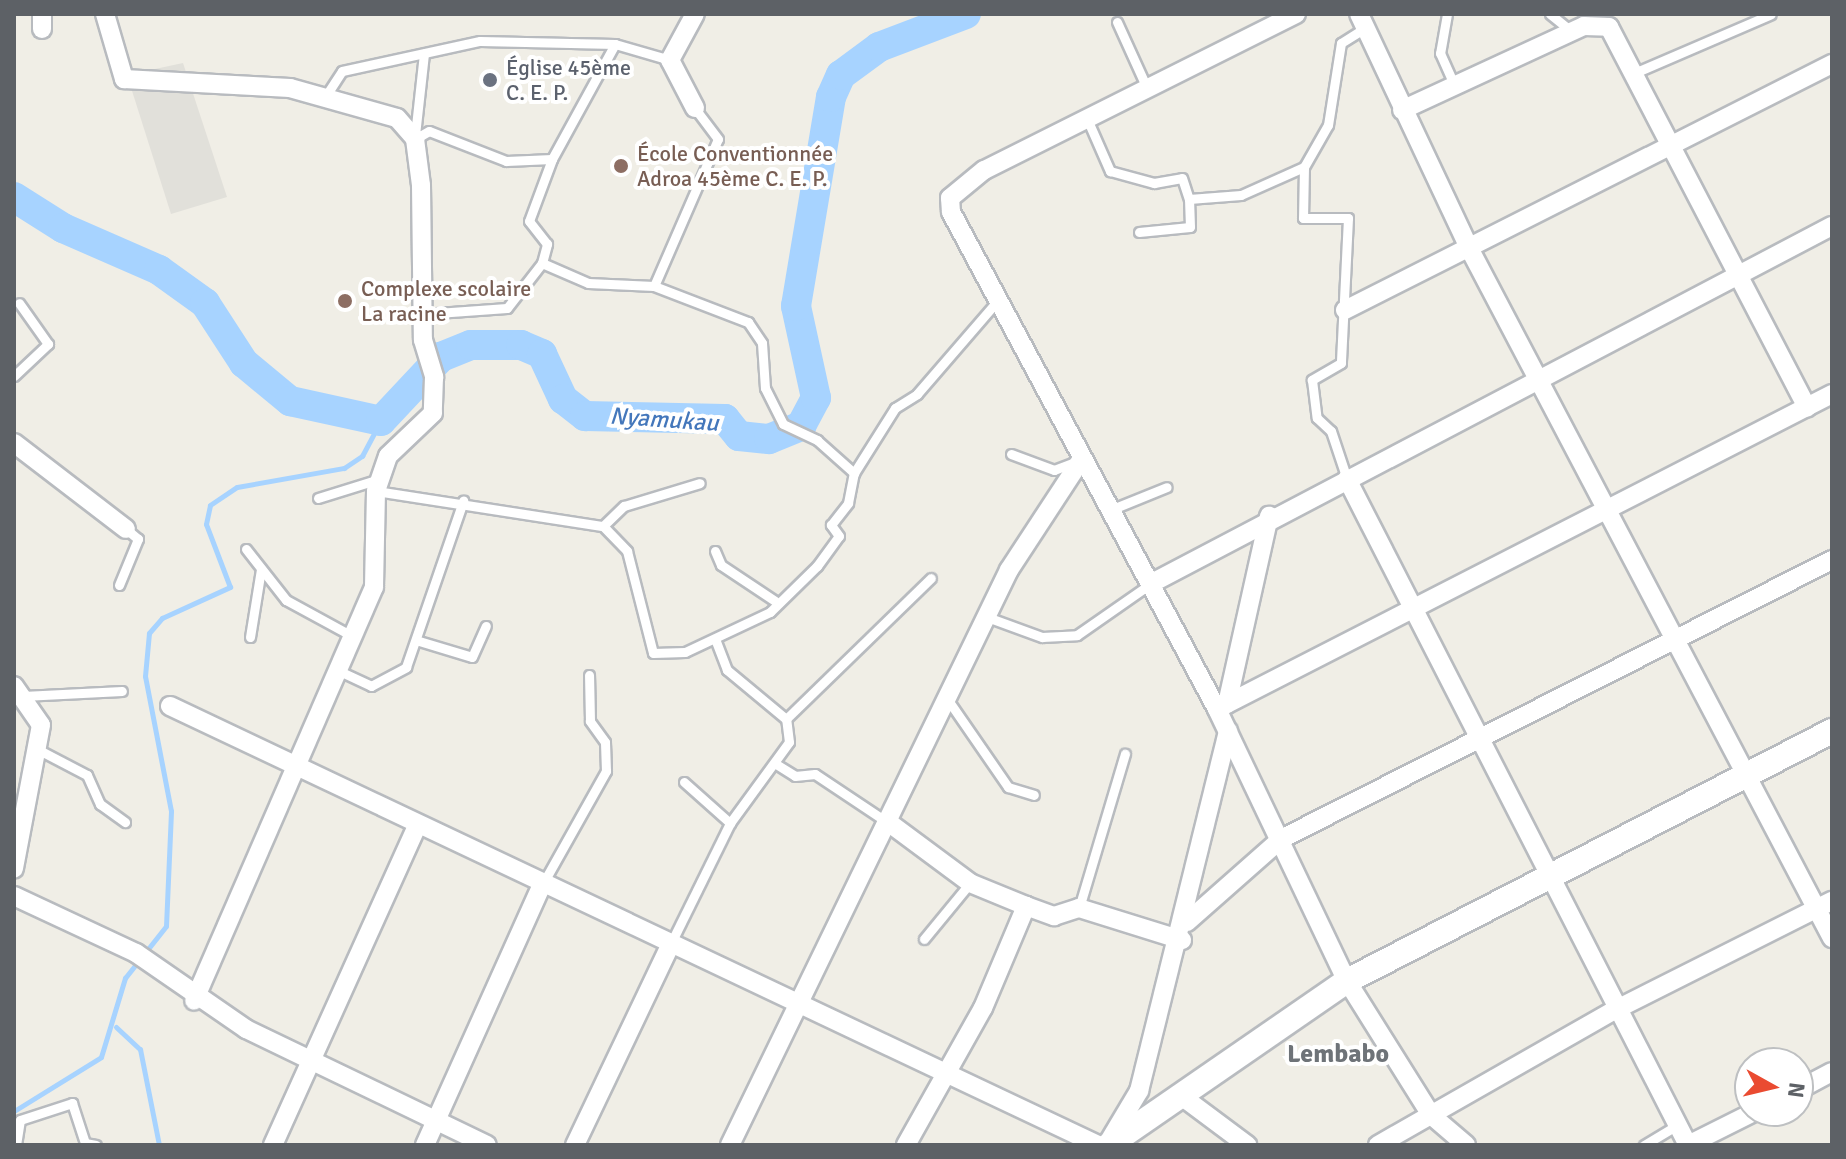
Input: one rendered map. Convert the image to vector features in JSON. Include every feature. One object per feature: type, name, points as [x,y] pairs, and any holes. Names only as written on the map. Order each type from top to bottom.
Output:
[{"type":"street","points":[[105,14],[124,79],[327,94],[397,118],[415,139],[423,340],[434,377],[433,413],[388,456],[377,485],[377,568],[352,636],[334,668],[194,1000]]},
{"type":"street","points":[[695,14],[670,60],[695,108]]},
{"type":"street","points":[[1296,14],[1148,91],[984,170],[950,198],[951,212],[1001,298],[1081,460],[1222,706],[1228,731],[1347,981],[1431,1115],[1466,1145]]},
{"type":"street","points":[[1362,21],[1468,246],[1543,379],[1745,776],[1825,905],[1832,938]]},
{"type":"street","points":[[1402,110],[1572,32],[1609,27],[1807,408]]},
{"type":"street","points":[[1345,310],[1832,64]]},
{"type":"street","points":[[1150,584],[1269,516],[1543,379],[1832,226]]},
{"type":"street","points":[[1222,706],[1413,612],[1832,394]]},
{"type":"street","points":[[14,443],[126,529]]},
{"type":"street","points":[[730,1145],[987,617],[1081,460]]},
{"type":"street","points":[[1347,479],[1476,742],[1688,1145],[1734,1122]]},
{"type":"street","points":[[1222,706],[1269,516]]},
{"type":"street","points":[[1184,931],[1281,839],[1832,560]]},
{"type":"street","points":[[14,868],[32,769],[39,750],[41,725],[19,691]]},
{"type":"street","points":[[170,706],[669,948],[798,1003],[1098,1145]]},
{"type":"street","points":[[1108,1145],[1139,1091],[1184,931],[1228,731]]},
{"type":"street","points":[[1108,1145],[1347,981],[1832,731]]},
{"type":"street","points":[[14,787],[32,769]]},
{"type":"street","points":[[888,822],[970,883],[1026,906],[1054,916],[1079,908],[1184,931]]},
{"type":"street","points":[[273,1145],[417,826]]},
{"type":"street","points":[[425,1145],[542,885]]},
{"type":"street","points":[[14,896],[142,958],[194,1000],[310,1061],[487,1145]]},
{"type":"street","points":[[1378,1145],[1615,1010],[1825,905]]},
{"type":"street","points":[[906,1145],[943,1072],[983,1008],[1026,906]]},
{"type":"street","points":[[575,1145],[669,948]]},
{"type":"street","points":[[1814,1082],[1832,1072]]},
{"type":"street","points":[[1180,1095],[1247,1145]]},
{"type":"lane","points":[[1447,14],[1440,53],[1455,86]]},
{"type":"lane","points":[[1550,14],[1572,32]]},
{"type":"lane","points":[[1632,74],[1771,14]]},
{"type":"lane","points":[[1347,479],[1331,431],[1317,418],[1312,380],[1341,363],[1348,218],[1303,218],[1304,167],[1328,125],[1341,43],[1362,21]]},
{"type":"lane","points":[[1117,22],[1148,91]]},
{"type":"lane","points":[[327,94],[342,71],[480,41],[615,44],[670,60]]},
{"type":"lane","points":[[423,314],[507,308],[542,263],[547,244],[529,221],[552,159],[615,44]]},
{"type":"lane","points":[[415,139],[424,53]]},
{"type":"lane","points":[[654,286],[718,139],[695,108]]},
{"type":"lane","points":[[1088,121],[1110,171],[1154,183],[1182,178],[1189,199],[1190,227],[1139,232]]},
{"type":"lane","points":[[415,139],[429,131],[506,161],[552,159]]},
{"type":"lane","points":[[1189,199],[1241,195],[1304,167]]},
{"type":"lane","points":[[542,263],[588,283],[654,286],[748,322],[762,343],[765,388],[783,424],[795,433],[817,440],[854,473]]},
{"type":"lane","points":[[318,498],[377,485],[603,526],[627,551],[653,653],[716,641],[770,612],[775,601],[817,566],[839,536],[831,525],[848,503],[854,473],[895,408],[917,394],[1001,298]]},
{"type":"lane","points":[[14,376],[48,344],[19,303]]},
{"type":"lane","points":[[1011,454],[1054,470],[1081,460]]},
{"type":"lane","points":[[603,526],[624,506],[700,483]]},
{"type":"lane","points":[[1110,510],[1167,487]]},
{"type":"lane","points":[[334,668],[371,686],[406,667],[419,641],[463,501]]},
{"type":"lane","points":[[119,585],[138,539],[126,529]]},
{"type":"lane","points":[[246,549],[286,600],[352,636]]},
{"type":"lane","points":[[715,551],[721,565],[775,601]]},
{"type":"lane","points":[[250,637],[261,569]]},
{"type":"lane","points":[[786,719],[931,578]]},
{"type":"lane","points":[[987,617],[1042,637],[1077,635],[1150,584]]},
{"type":"lane","points":[[419,641],[472,657],[486,626]]},
{"type":"lane","points":[[669,948],[730,823],[776,764],[789,742],[786,719],[727,670],[716,641]]},
{"type":"lane","points":[[542,885],[606,771],[605,742],[590,721],[589,675]]},
{"type":"lane","points":[[19,691],[122,691]]},
{"type":"lane","points":[[948,700],[1008,787],[1034,795]]},
{"type":"lane","points":[[39,750],[87,775],[100,804],[125,822]]},
{"type":"lane","points":[[1079,908],[1125,754]]},
{"type":"lane","points":[[776,764],[795,776],[815,774],[888,822]]},
{"type":"lane","points":[[684,782],[730,823]]},
{"type":"lane","points":[[924,939],[970,883]]},
{"type":"lane","points":[[16,1145],[20,1120],[72,1103],[85,1143],[96,1145]]},
{"type":"lane","points":[[1644,1145],[1679,1124]]},
{"type":"shaded area","points":[[183,63],[227,197],[171,214],[127,75]]},
{"type":"waterway","name":"Nyamukau","points":[[14,197],[63,228],[159,270],[205,303],[244,363],[290,401],[381,421],[441,357],[471,345],[521,345],[542,354],[563,399],[585,416],[725,419],[739,436],[769,439],[801,426],[816,398],[796,306],[831,97],[841,75],[879,47],[966,14]]},
{"type":"waterway","points":[[14,1111],[101,1057],[125,978],[166,926],[171,811],[145,676],[149,633],[162,618],[230,587],[206,524],[210,505],[237,487],[344,468],[362,456],[381,421]]},
{"type":"waterway","points":[[116,1027],[140,1049],[159,1145]]},
{"type":"place","name":"Église 45ème C. E. P.","points":[[490,80]]},
{"type":"place","name":"École Conventionnée Adroa 45ème C. E. P.","points":[[621,166]]},
{"type":"place","name":"Complexe scolaire La racine","points":[[345,301]]},
{"type":"district","name":"Lembabo","points":[[1338,1055]]}]
